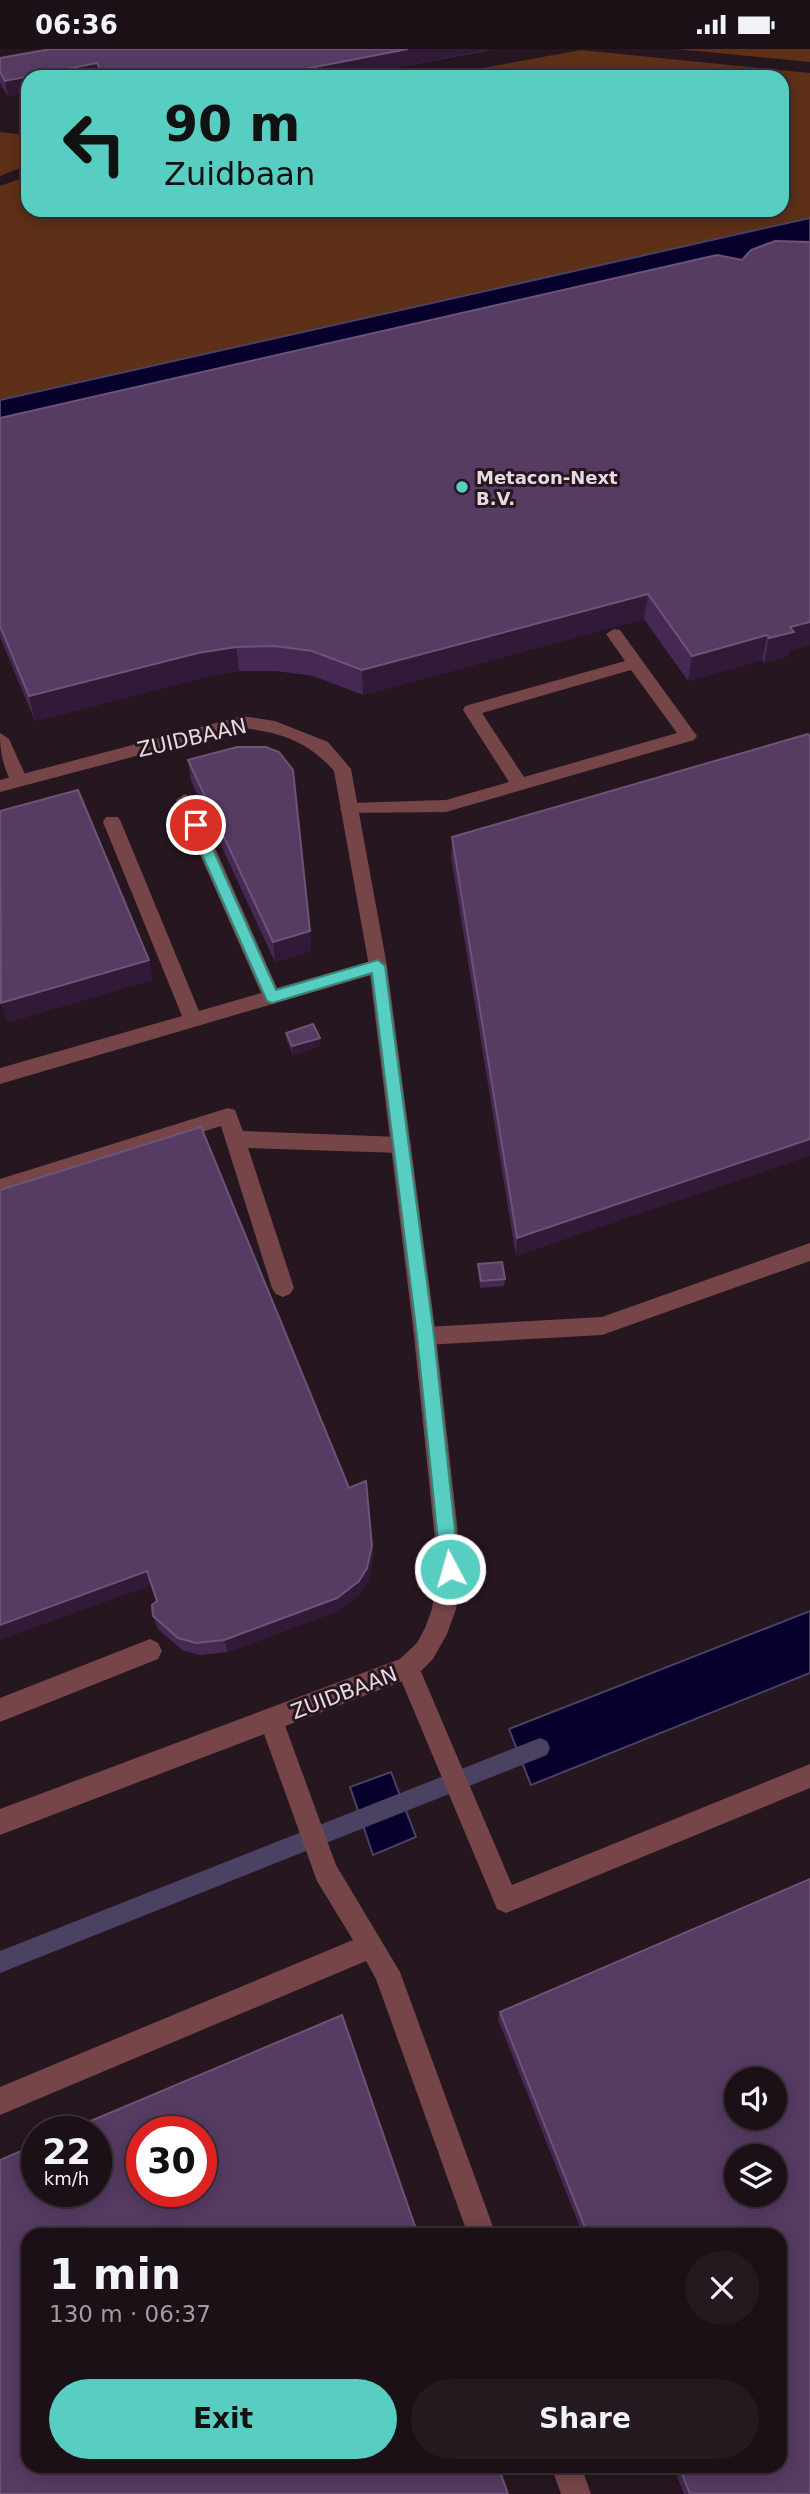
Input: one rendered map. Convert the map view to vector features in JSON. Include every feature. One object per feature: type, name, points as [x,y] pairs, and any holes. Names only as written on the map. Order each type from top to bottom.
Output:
[{"type":"street","points":[[349,809],[446,806],[688,736],[614,634]]},
{"type":"street","points":[[520,785],[471,710],[636,663]]},
{"type":"street","name":"ZUIDBAAN","points":[[0,1822],[408,1668],[425,1651],[435,1634],[444,1609],[450,1569],[425,1336],[378,966],[342,769],[322,746],[269,725],[242,722],[9,783]]},
{"type":"street","points":[[0,739],[9,783]]},
{"type":"street","points":[[185,800],[272,997]]},
{"type":"street","points":[[112,822],[193,1020]]},
{"type":"street","points":[[0,1076],[378,966]]},
{"type":"street","points":[[0,1187],[228,1116],[284,1288]]},
{"type":"street","points":[[235,1139],[401,1145]]},
{"type":"street","points":[[425,1336],[602,1327],[810,1252]]},
{"type":"street","points":[[0,1710],[149,1651]]},
{"type":"street","points":[[408,1668],[506,1900],[810,1776]]},
{"type":"street","points":[[271,1720],[326,1872],[387,1972],[479,2228]]},
{"type":"street","points":[[0,2101],[371,1946]]},
{"type":"street","points":[[568,2473],[576,2494]]},
{"type":"shaded area","points":[[676,49],[810,49],[810,62]]},
{"type":"shaded area","points":[[581,50],[780,70],[471,70]]},
{"type":"shaded area","points":[[789,71],[810,73],[810,218],[0,400],[0,186],[21,178],[21,217],[789,217]]},
{"type":"shaded area","points":[[0,132],[21,134],[21,168],[0,176]]},
{"type":"shaded area","points":[[810,218],[810,245],[0,427],[0,400]]},
{"type":"shaded area","points":[[810,1611],[810,1673],[531,1785],[509,1729]]},
{"type":"shaded area","points":[[391,1772],[416,1837],[373,1855],[350,1787]]},
{"type":"building","points":[[51,49],[408,49],[299,70],[101,70],[97,63],[61,70],[21,70],[21,78],[5,81],[0,72],[0,58]]},
{"type":"building","points":[[775,241],[810,242],[810,622],[790,627],[794,632],[769,638],[767,635],[692,656],[648,594],[362,670],[312,651],[275,646],[236,647],[198,653],[29,696],[0,626],[0,418],[717,255],[742,260],[751,250]]},
{"type":"building","points":[[808,734],[810,1139],[517,1238],[452,837]]},
{"type":"building","points":[[237,747],[266,747],[279,752],[293,770],[310,931],[273,942],[188,760]]},
{"type":"building","points":[[78,790],[149,960],[1,1003],[0,811]]},
{"type":"building","points":[[313,1024],[320,1038],[292,1046],[286,1033]]},
{"type":"building","points":[[201,1127],[349,1488],[366,1481],[372,1546],[367,1568],[359,1581],[337,1598],[224,1640],[196,1643],[178,1638],[153,1616],[152,1605],[157,1601],[147,1571],[0,1625],[0,1190]]},
{"type":"building","points":[[502,1262],[505,1279],[481,1281],[478,1264]]},
{"type":"building","points":[[810,1879],[810,2494],[690,2494],[682,2473],[787,2473],[787,2228],[585,2228],[500,2012]]},
{"type":"building","points":[[342,2015],[416,2228],[21,2228],[21,2473],[500,2473],[508,2494],[0,2494],[0,2160],[21,2151],[21,2207],[112,2207],[112,2116],[103,2116]]},
{"type":"waterway","points":[[0,1962],[540,1748]]},
{"type":"place","name":"Metacon-Next B.V.","points":[[462,487]]},
{"type":"route","points":[[196,825],[272,997],[378,966],[425,1336],[450,1569]]}]
